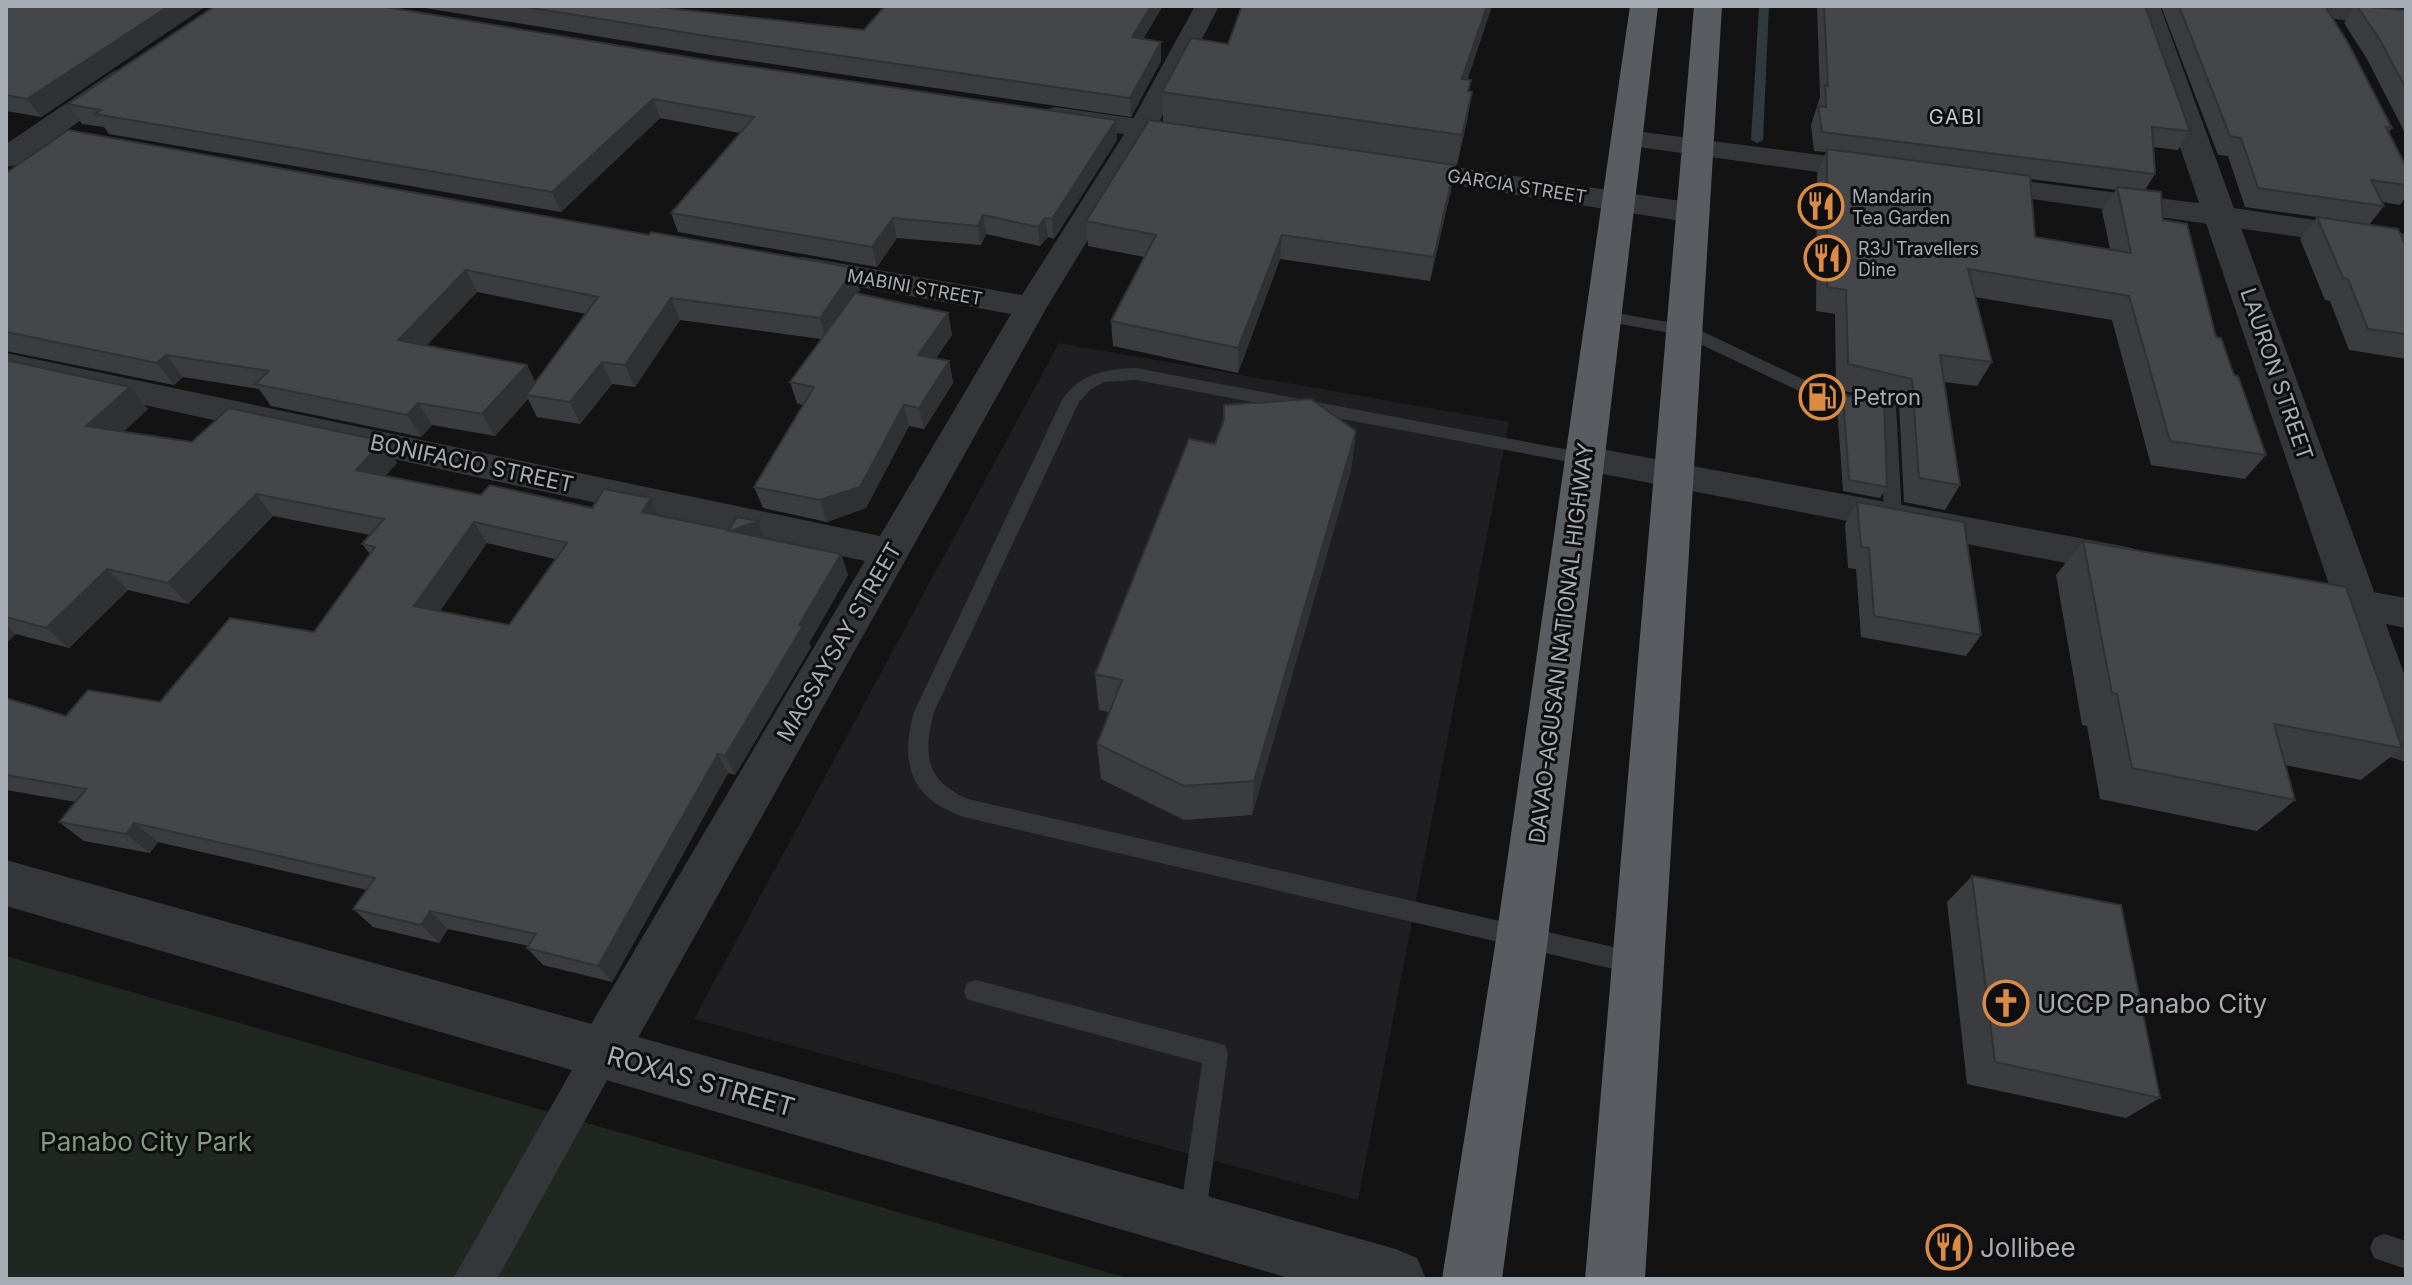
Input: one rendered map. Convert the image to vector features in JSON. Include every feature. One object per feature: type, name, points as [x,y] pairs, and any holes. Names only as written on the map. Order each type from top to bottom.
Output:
[{"type":"highway","name":"DAVAO-AGUSAN NATIONAL HIGHWAY","points":[[1472,1279],[1522,939],[1644,6]]},
{"type":"highway","points":[[1615,1279],[1708,6]]},
{"type":"street","name":"MAGSAYSAY STREET","points":[[474,1279],[1031,307],[1142,128],[1207,6]]},
{"type":"street","name":"LAURON STREET","points":[[2146,6],[2406,743]]},
{"type":"street","points":[[2318,8],[2406,19]]},
{"type":"street","points":[[2318,8],[2335,35]]},
{"type":"street","points":[[6,158],[142,65]]},
{"type":"street","points":[[1034,113],[1234,143]]},
{"type":"street","points":[[42,133],[85,140]]},
{"type":"street","points":[[1627,138],[1904,175]]},
{"type":"street","name":"GARCIA STREET","points":[[1373,164],[1694,213]]},
{"type":"street","points":[[1952,181],[2221,215],[2406,243]]},
{"type":"street","name":"MABINI STREET","points":[[778,263],[1031,307]]},
{"type":"street","name":"BONIFACIO STREET","points":[[6,364],[891,552]]},
{"type":"street","points":[[1585,459],[2157,566]]},
{"type":"street","points":[[2296,593],[2406,613]]},
{"type":"street","name":"ROXAS STREET","points":[[6,883],[1396,1279]]},
{"type":"lane","points":[[1604,316],[1685,330],[1822,395],[1890,408],[1893,517]]},
{"type":"lane","points":[[1585,459],[1136,374],[1113,374],[1095,379],[1079,387],[1071,400],[924,712],[916,739],[920,768],[935,792],[964,808],[1639,964]]},
{"type":"lane","points":[[976,991],[1216,1054],[1192,1221]]},
{"type":"shaded area","points":[[1059,343],[1509,422],[1358,1200],[694,1019]]},
{"type":"green space","name":"Panabo City Park","points":[[6,956],[1131,1279],[6,1279]]},
{"type":"building","points":[[6,6],[169,6],[27,99],[6,95]]},
{"type":"building","points":[[215,6],[380,6],[712,61],[1116,120],[1052,219],[1045,218],[1038,227],[983,215],[978,226],[893,218],[872,247],[671,213],[754,117],[653,99],[552,192],[95,114],[101,110],[68,104]]},
{"type":"building","points":[[519,6],[649,6],[864,30],[885,6],[1151,6],[1132,37],[1161,42],[1130,98]]},
{"type":"building","points":[[1242,6],[1487,6],[1462,79],[1471,80],[1468,91],[1472,92],[1462,135],[1162,92],[1191,38],[1228,44]]},
{"type":"building","points":[[1824,6],[2145,6],[2190,131],[2152,127],[2155,174],[1822,132],[1818,106],[1826,107],[1825,85],[1828,86]]},
{"type":"building","points":[[2179,6],[2325,6],[2392,128],[2386,127],[2406,167],[2406,185],[2371,180],[2384,206],[2258,188],[2241,138],[2230,136]]},
{"type":"building","points":[[2357,6],[2406,10],[2406,89],[2380,40]]},
{"type":"building","points":[[1149,120],[1455,165],[1434,257],[1282,235],[1238,348],[1111,321],[1156,235],[1086,221]]},
{"type":"building","points":[[68,130],[649,235],[651,232],[855,268],[820,318],[671,298],[625,365],[602,362],[570,402],[526,395],[598,297],[466,270],[398,340],[527,365],[482,414],[418,403],[407,415],[255,384],[269,371],[166,355],[157,363],[6,332],[6,173]]},
{"type":"building","points":[[1827,149],[2030,176],[2035,237],[2131,253],[2117,187],[2161,192],[2163,220],[2187,224],[2216,337],[2221,338],[2234,375],[2238,376],[2266,455],[2170,441],[2129,296],[1968,269],[1992,362],[1940,355],[1960,485],[1919,478],[1912,379],[1848,364],[1846,290],[1827,287]]},
{"type":"building","points":[[2317,217],[2398,229],[2406,246],[2406,334],[2368,329],[2348,279],[2343,278]]},
{"type":"building","points":[[855,293],[948,313],[918,355],[949,361],[919,408],[904,405],[860,487],[820,500],[754,487],[814,387],[790,382]]},
{"type":"building","points":[[6,360],[130,387],[86,426],[192,442],[229,408],[383,441],[356,470],[481,495],[490,485],[592,508],[604,489],[651,498],[642,512],[729,530],[737,517],[758,521],[730,531],[841,554],[799,625],[803,626],[725,756],[718,754],[598,966],[527,948],[536,934],[430,911],[421,925],[353,909],[375,878],[134,823],[126,834],[59,822],[86,789],[6,775],[6,698],[66,716],[88,690],[160,702],[230,618],[314,632],[375,547],[362,544],[384,519],[256,494],[168,583],[107,569],[46,628],[6,617]],"holes":[[[474,522],[567,543],[509,625],[414,606]]]},
{"type":"building","points":[[1843,395],[1884,403],[1887,487],[1849,480]]},
{"type":"building","points":[[1311,399],[1356,431],[1254,781],[1184,786],[1097,744],[1122,680],[1095,674],[1189,439],[1215,444],[1224,420],[1224,405]]},
{"type":"building","points":[[1857,502],[1964,522],[1981,635],[1874,616],[1869,548],[1861,547]]},
{"type":"building","points":[[2083,541],[2346,587],[2402,748],[2274,724],[2295,800],[2132,768],[2117,694],[2112,693]]},
{"type":"building","points":[[1972,876],[2121,905],[2160,1098],[1995,1062]]},
{"type":"waterway","points":[[1757,140],[1764,6]]},
{"type":"place","name":"Mandarin Tea Garden","points":[[1821,206]]},
{"type":"place","name":"R3J Travellers Dine","points":[[1827,258]]},
{"type":"place","name":"Petron","points":[[1822,397]]},
{"type":"place","name":"UCCP Panabo City","points":[[2006,1003]]},
{"type":"place","name":"Jollibee","points":[[1949,1247]]},
{"type":"district","name":"GABI","points":[[1956,117]]}]
